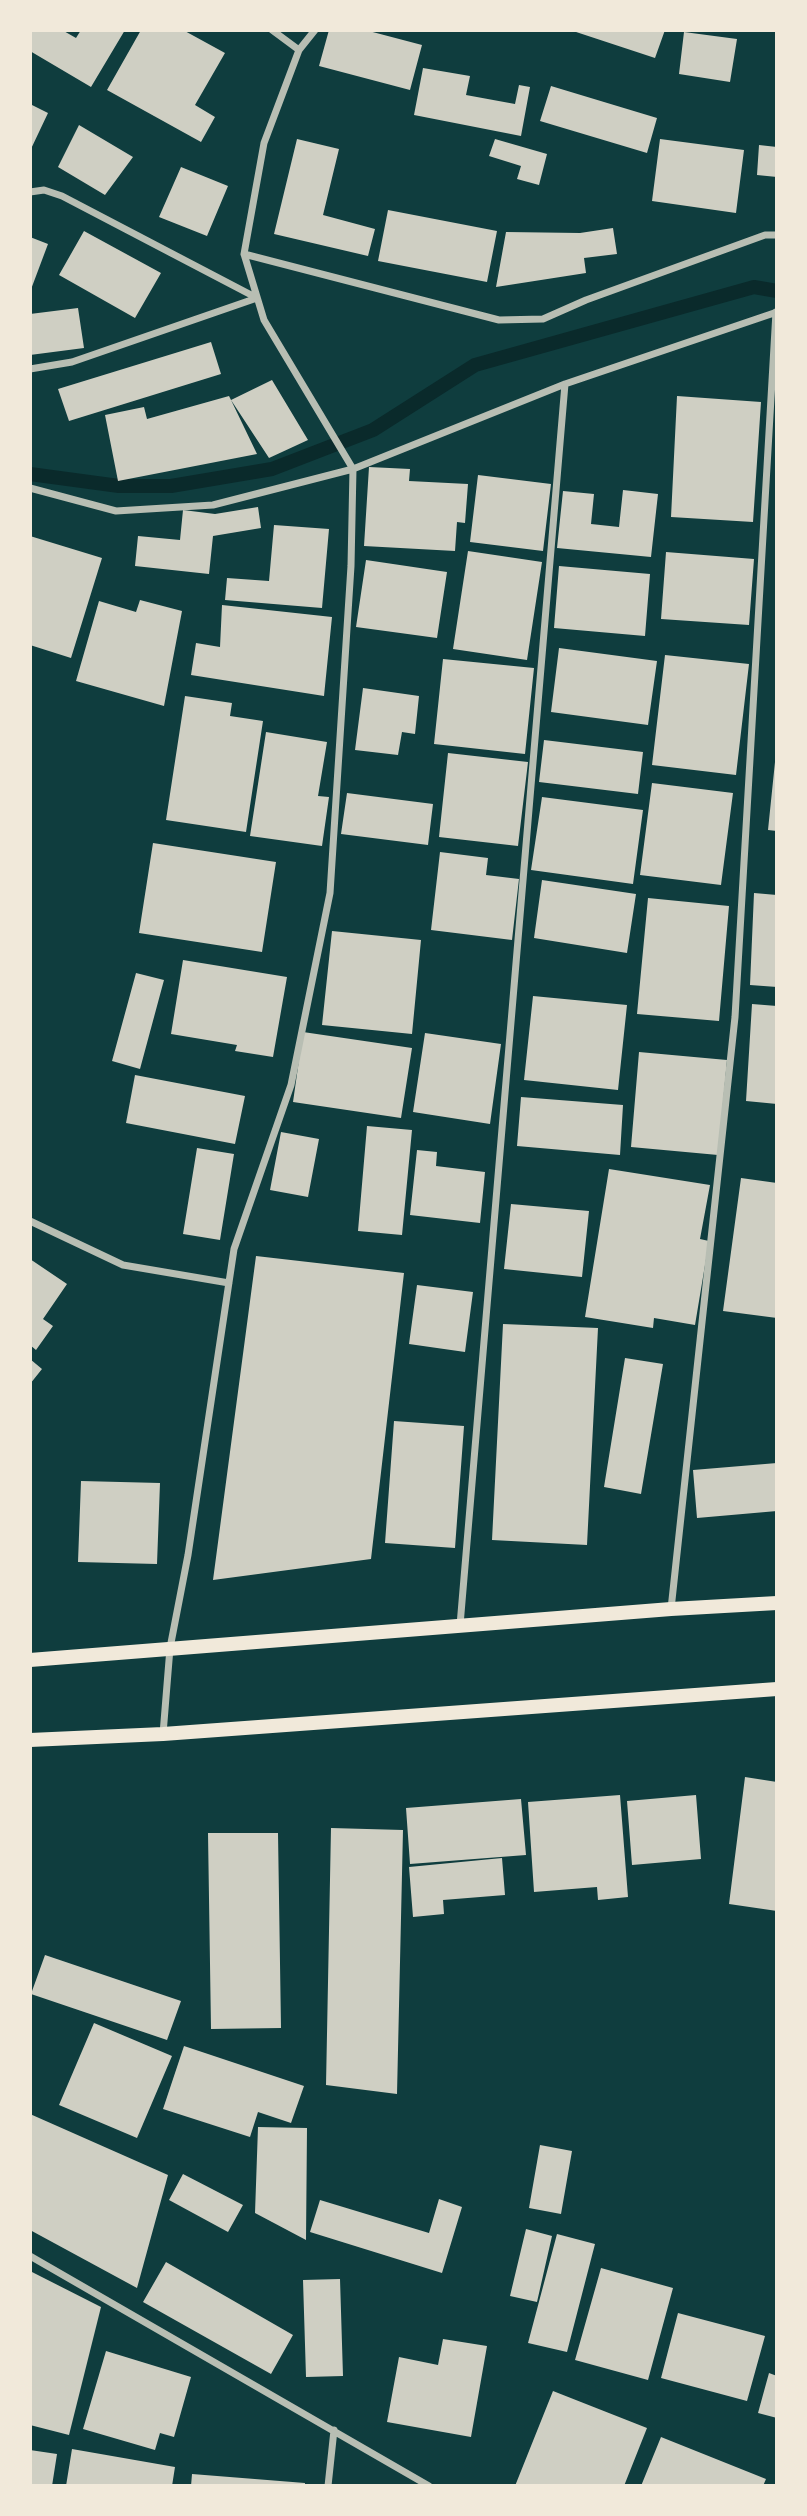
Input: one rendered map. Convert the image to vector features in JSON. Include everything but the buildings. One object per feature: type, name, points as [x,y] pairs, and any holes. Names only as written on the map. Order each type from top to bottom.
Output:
[{"type":"main road","points":[[30,1660],[777,1603]]},
{"type":"main road","points":[[30,1740],[163,1734],[777,1689]]},
{"type":"street","points":[[272,30],[299,50]]},
{"type":"street","points":[[163,1734],[170,1648],[188,1555],[234,1249],[291,1085],[330,893],[351,566],[354,469],[264,320],[244,254],[264,144],[299,50],[315,30]]},
{"type":"street","points":[[30,192],[44,190],[62,195],[257,298]]},
{"type":"street","points":[[244,254],[499,320],[543,319],[586,300],[765,235],[777,234]]},
{"type":"street","points":[[30,369],[72,362],[257,298]]},
{"type":"street","points":[[30,488],[116,511],[213,505],[354,469],[565,384],[777,312],[735,1017],[671,1609]]},
{"type":"street","points":[[460,1627],[565,384]]},
{"type":"street","points":[[30,1221],[123,1265],[229,1283]]},
{"type":"street","points":[[30,2256],[429,2486]]},
{"type":"street","points":[[328,2486],[334,2430]]},
{"type":"waterway","points":[[30,474],[119,486],[171,486],[272,469],[373,430],[475,365],[754,287],[777,291]]}]
